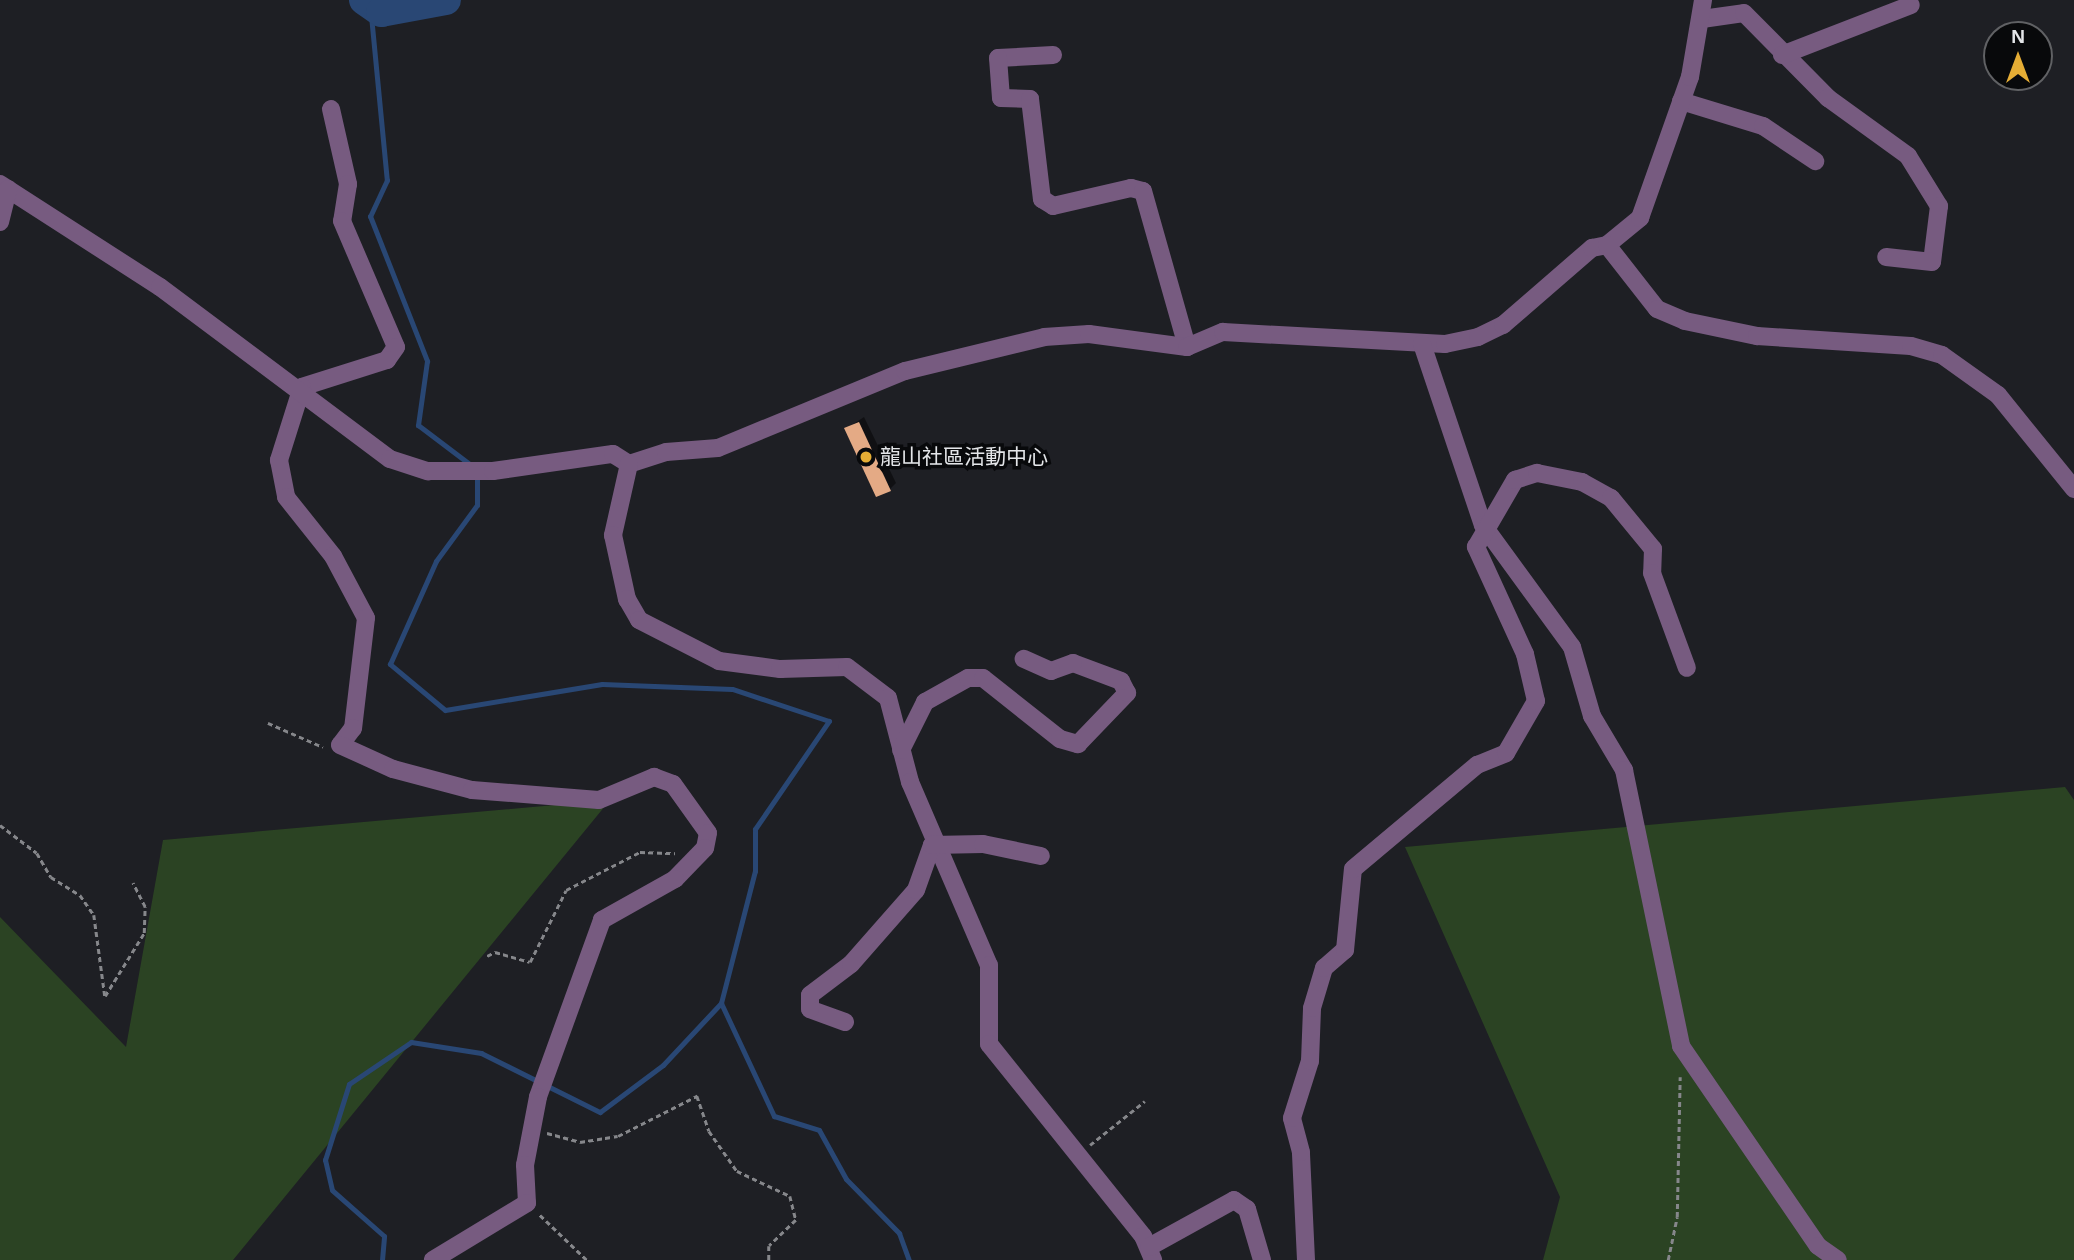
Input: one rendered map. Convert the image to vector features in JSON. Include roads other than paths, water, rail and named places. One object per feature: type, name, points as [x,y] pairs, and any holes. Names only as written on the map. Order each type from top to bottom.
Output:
[{"type":"street","points":[[629,464],[666,452],[718,447],[905,371],[1044,337],[1089,334],[1187,347],[1223,332],[1422,344],[1478,337],[1503,325],[1592,248],[1607,245],[1629,231],[1648,205],[1681,101],[1702,19],[1703,0]]},
{"type":"street","points":[[1782,55],[1911,5]]},
{"type":"street","points":[[1702,19],[1744,13],[1782,55],[1908,156],[1939,206],[1932,262],[1886,257]]},
{"type":"street","points":[[1053,55],[998,58],[1001,98],[1030,99],[1042,199],[1053,206],[1130,188],[1143,191],[1187,347]]},
{"type":"street","points":[[1681,101],[1763,126],[1815,162]]},
{"type":"street","points":[[302,387],[387,359],[396,347],[342,221],[348,184],[331,109]]},
{"type":"street","points":[[0,222],[4,187],[302,387],[390,459],[428,471],[489,471],[614,454],[629,464]]},
{"type":"street","points":[[1607,245],[1657,309],[1685,321],[1757,336],[1911,346],[1942,355],[1998,395],[2074,489]]},
{"type":"street","points":[[1422,344],[1483,525],[1572,647],[1592,716],[1624,770],[1681,1046],[1818,1246],[1838,1260]]},
{"type":"street","points":[[302,387],[279,460],[280,485],[333,556],[366,618],[353,727],[340,745],[393,769],[472,790],[599,800],[654,777],[673,784],[705,822],[705,848],[675,879],[602,919],[549,1077],[538,1097],[535,1130],[525,1165],[527,1203],[433,1260]]},
{"type":"street","points":[[629,464],[613,535],[627,600],[639,620],[719,661],[854,670],[888,698],[901,750],[936,846],[989,965],[989,1044],[1151,1253],[1234,1200],[1247,1209],[1262,1260]]},
{"type":"street","points":[[1483,525],[1496,520],[1515,480],[1526,473],[1606,493],[1653,549],[1652,573],[1687,668]]},
{"type":"street","points":[[1306,1260],[1301,1152],[1292,1118],[1310,1061],[1312,1008],[1324,968],[1345,950],[1353,869],[1477,765],[1506,753],[1535,701],[1525,654],[1476,553],[1483,525]]},
{"type":"street","points":[[901,750],[925,702],[968,678],[983,678],[1060,739],[1078,744],[1127,693],[1121,681],[1073,663],[1051,671],[1024,659]]},
{"type":"street","points":[[845,1022],[810,1009],[810,995],[851,964],[916,890],[928,848],[983,844],[1041,856]]},
{"type":"waterway","points":[[364,0],[381,12],[446,0]]},
{"type":"waterway","points":[[370,5],[387,180],[370,216],[427,361],[418,425],[472,466]]},
{"type":"waterway","points":[[382,1260],[384,1236],[332,1190],[325,1160],[349,1084],[411,1042],[481,1053],[600,1112],[663,1065],[721,1003],[755,871],[755,829],[829,721],[732,689],[602,684],[445,710],[390,664],[436,561],[477,505],[477,473]]},
{"type":"waterway","points":[[721,1003],[774,1116],[819,1130],[846,1179],[899,1233],[909,1260]]},
{"type":"place","name":"龍山社區活動中心","points":[[866,457]]}]
